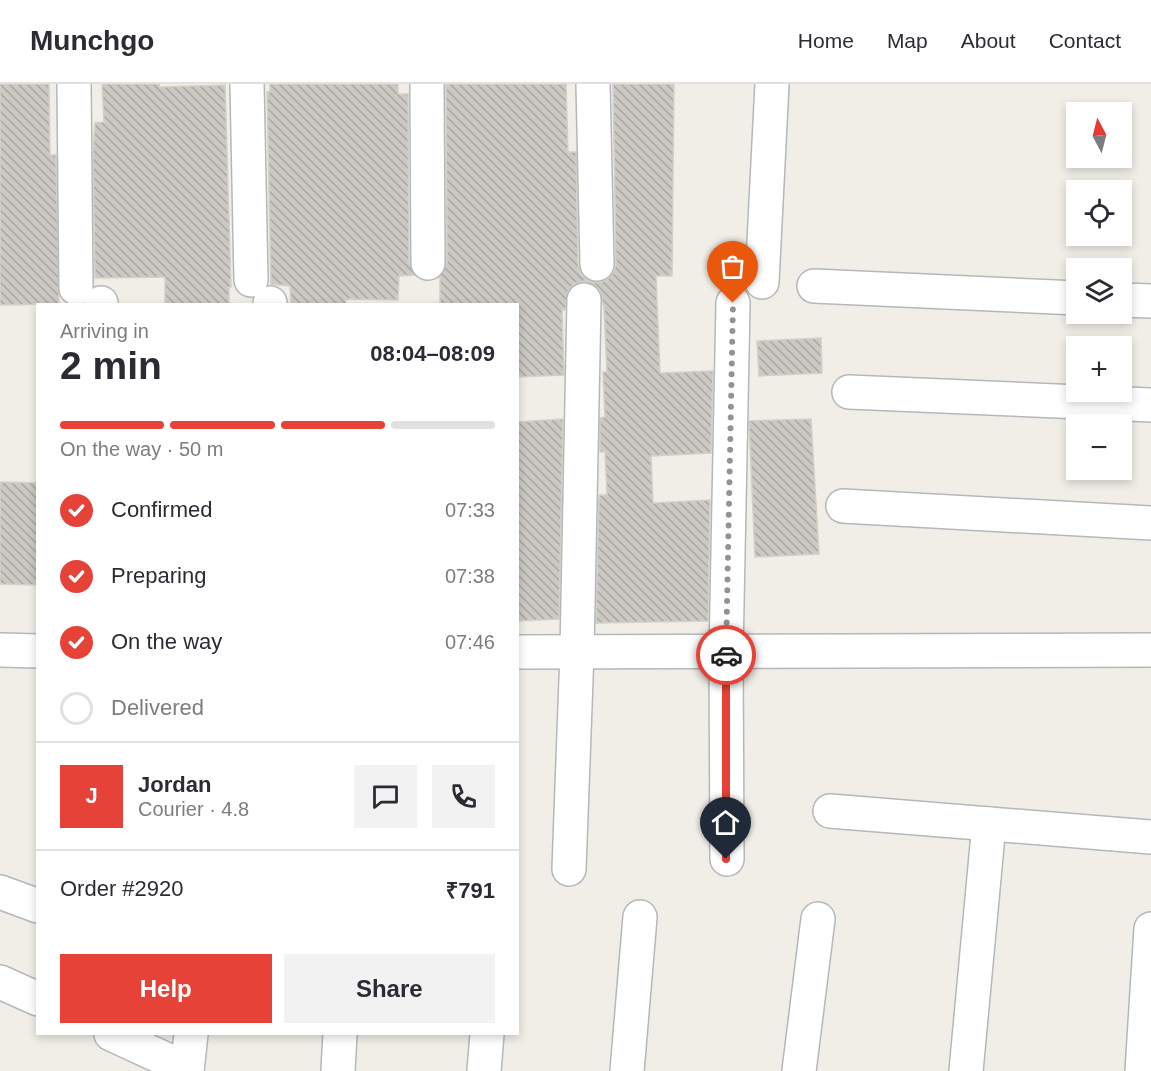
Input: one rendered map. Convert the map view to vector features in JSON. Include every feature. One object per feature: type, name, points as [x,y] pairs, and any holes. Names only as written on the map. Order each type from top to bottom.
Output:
[{"type":"street","points":[[74,84],[92,299]]},
{"type":"street","points":[[247,84],[263,296]]},
{"type":"street","points":[[427,84],[428,263]]},
{"type":"street","points":[[593,84],[597,264]]},
{"type":"street","points":[[762,282],[772,84]]},
{"type":"street","points":[[814,286],[1066,297]]},
{"type":"street","points":[[569,869],[578,652],[584,300]]},
{"type":"street","points":[[1132,300],[1151,301]]},
{"type":"street","points":[[726,859],[726,653],[733,303]]},
{"type":"street","points":[[849,392],[1151,405]]},
{"type":"street","points":[[843,506],[1151,523]]},
{"type":"street","points":[[0,650],[36,651]]},
{"type":"street","points":[[519,652],[1151,650]]},
{"type":"street","points":[[830,811],[1151,837]]},
{"type":"street","points":[[966,1071],[989,824]]},
{"type":"street","points":[[0,892],[36,905]]},
{"type":"street","points":[[627,1071],[640,916]]},
{"type":"street","points":[[799,1071],[819,919]]},
{"type":"street","points":[[1142,1071],[1151,929]]},
{"type":"street","points":[[0,982],[36,998]]},
{"type":"street","points":[[113,1035],[187,1070],[191,1035]]},
{"type":"street","points":[[338,1071],[340,1035]]},
{"type":"street","points":[[484,1071],[487,1035]]},
{"type":"building","points":[[0,84],[49,84],[50,155],[56,155],[59,303],[0,305]]},
{"type":"building","points":[[102,84],[159,84],[160,87],[225,85],[231,287],[229,287],[229,303],[165,303],[165,277],[95,278],[93,155],[95,123],[104,122]]},
{"type":"building","points":[[270,84],[398,84],[398,94],[408,94],[409,263],[415,275],[399,276],[398,300],[346,299],[346,303],[291,303],[290,286],[271,284],[267,92],[270,92]]},
{"type":"building","points":[[446,84],[566,84],[568,152],[576,152],[578,264],[581,274],[597,283],[607,280],[614,272],[616,264],[613,84],[674,84],[672,276],[656,276],[660,373],[713,371],[711,453],[651,456],[653,503],[710,500],[708,621],[596,623],[599,495],[607,495],[605,452],[600,452],[600,418],[605,417],[603,372],[607,372],[604,308],[600,290],[584,281],[574,284],[568,291],[565,310],[562,310],[564,375],[519,377],[519,303],[440,303],[440,277],[447,263]]},
{"type":"building","points":[[821,338],[822,373],[759,376],[757,341]]},
{"type":"building","points":[[563,419],[559,619],[519,621],[519,422]]},
{"type":"building","points":[[811,419],[819,554],[755,557],[749,421]]},
{"type":"building","points":[[0,482],[36,483],[36,585],[0,584]]},
{"type":"way so far","points":[[726,655],[733,303]]},
{"type":"route","points":[[726,655],[726,859]]}]
